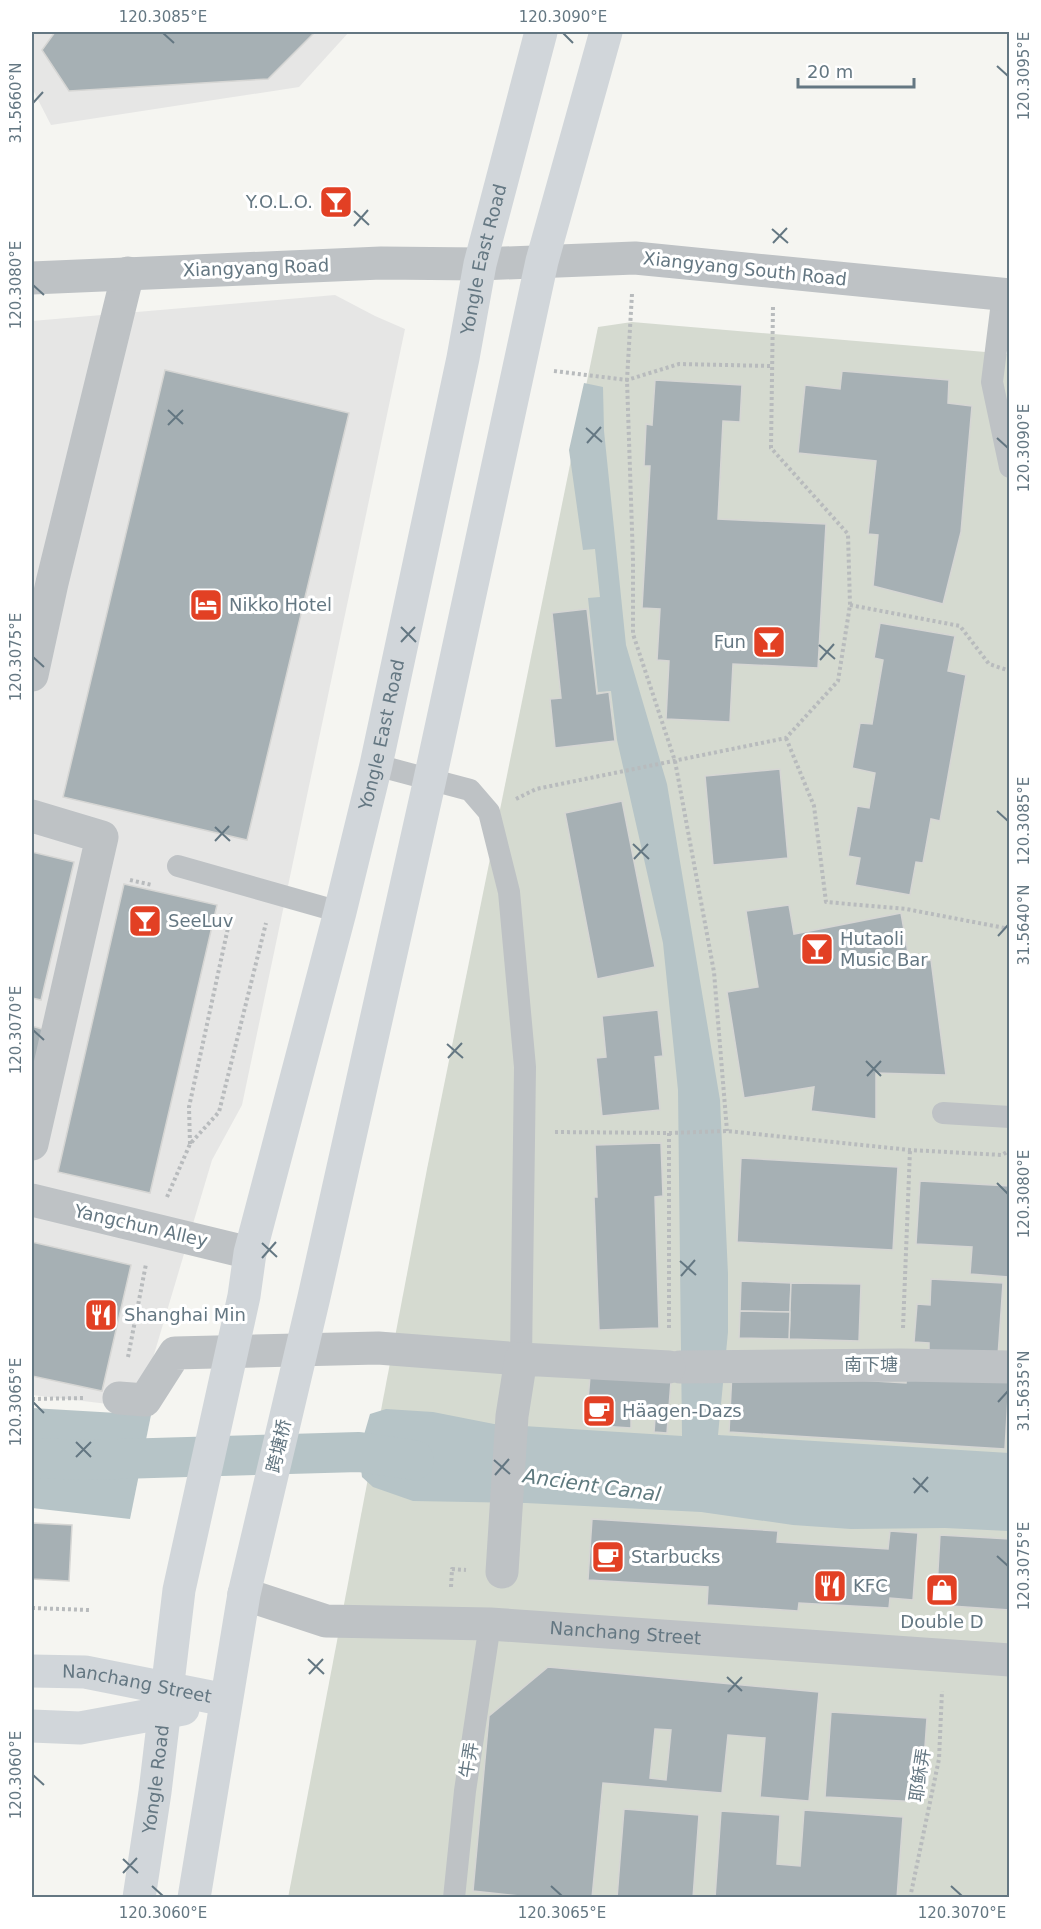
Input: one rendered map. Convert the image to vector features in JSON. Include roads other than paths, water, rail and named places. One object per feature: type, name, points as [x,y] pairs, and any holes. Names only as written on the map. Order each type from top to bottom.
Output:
[{"type":"main road","name":"Yongle East Road","points":[[179,1590],[244,1296],[250,1253],[340,912],[376,765],[463,358],[480,264],[541,32]]},
{"type":"main road","points":[[430,779],[542,261],[606,32]]},
{"type":"main road","name":"跨塘桥","points":[[244,1594],[314,1297],[430,779]]},
{"type":"main road","name":"Yongle Road","points":[[139,1898],[155,1792],[179,1590]]},
{"type":"main road","points":[[194,1898],[244,1594]]},
{"type":"main road","name":"Nanchang Street","points":[[32,1671],[85,1672],[165,1700]]},
{"type":"main road","name":"Nanchang Street","points":[[32,1726],[80,1728],[165,1700],[226,1700]]},
{"type":"street","name":"Xiangyang South Road","points":[[480,264],[634,258],[1006,295]]},
{"type":"street","name":"Xiangyang Road","points":[[32,278],[381,263],[480,264]]},
{"type":"street","points":[[32,675],[42,583],[128,273]]},
{"type":"street","points":[[32,816],[102,837],[32,1144]]},
{"type":"street","name":"Yangchun Alley","points":[[32,1200],[250,1253]]},
{"type":"street","points":[[119,1398],[145,1400],[176,1353],[378,1347],[521,1359],[513,1416],[502,1572]]},
{"type":"street","name":"南下塘","points":[[521,1359],[675,1367],[901,1365],[1010,1367]]},
{"type":"street","name":"Nanchang Street","points":[[244,1594],[326,1621],[490,1624],[1010,1660]]},
{"type":"lane","points":[[1006,295],[992,382],[1010,467]]},
{"type":"lane","points":[[376,765],[470,790],[489,812],[509,892],[525,1066],[521,1359]]},
{"type":"lane","points":[[178,866],[340,912]]},
{"type":"lane","points":[[943,1113],[1010,1117]]},
{"type":"lane","name":"牛弄","points":[[454,1898],[465,1791],[490,1624]]},
{"type":"water","points":[[584,383],[603,387],[604,431],[626,645],[667,784],[720,1100],[728,1274],[728,1332],[718,1435],[1009,1453],[1009,1531],[945,1528],[851,1529],[793,1525],[701,1512],[526,1503],[413,1501],[373,1487],[362,1477],[359,1452],[370,1414],[386,1409],[433,1412],[494,1424],[682,1436],[678,1090],[663,943],[617,740],[611,691],[598,692],[588,598],[600,597],[595,549],[583,550],[569,450]]},
{"type":"water","points":[[32,1408],[151,1415],[130,1519],[32,1508]]},
{"type":"waterway","name":"Ancient Canal","points":[[32,1458],[85,1460],[359,1452],[414,1460]]},
{"type":"place","name":"Y.O.L.O.","points":[[336,202]]},
{"type":"place","name":"Nikko Hotel","points":[[206,605]]},
{"type":"place","name":"Fun","points":[[769,642]]},
{"type":"place","name":"SeeLuv","points":[[145,921]]},
{"type":"place","name":"Hutaoli Music Bar","points":[[817,949]]},
{"type":"place","name":"Shanghai Min","points":[[101,1315]]},
{"type":"place","name":"Häagen-Dazs","points":[[599,1411]]},
{"type":"place","name":"Starbucks","points":[[608,1557]]},
{"type":"place","name":"KFC","points":[[830,1586]]},
{"type":"place","name":"Double D","points":[[942,1590]]}]
